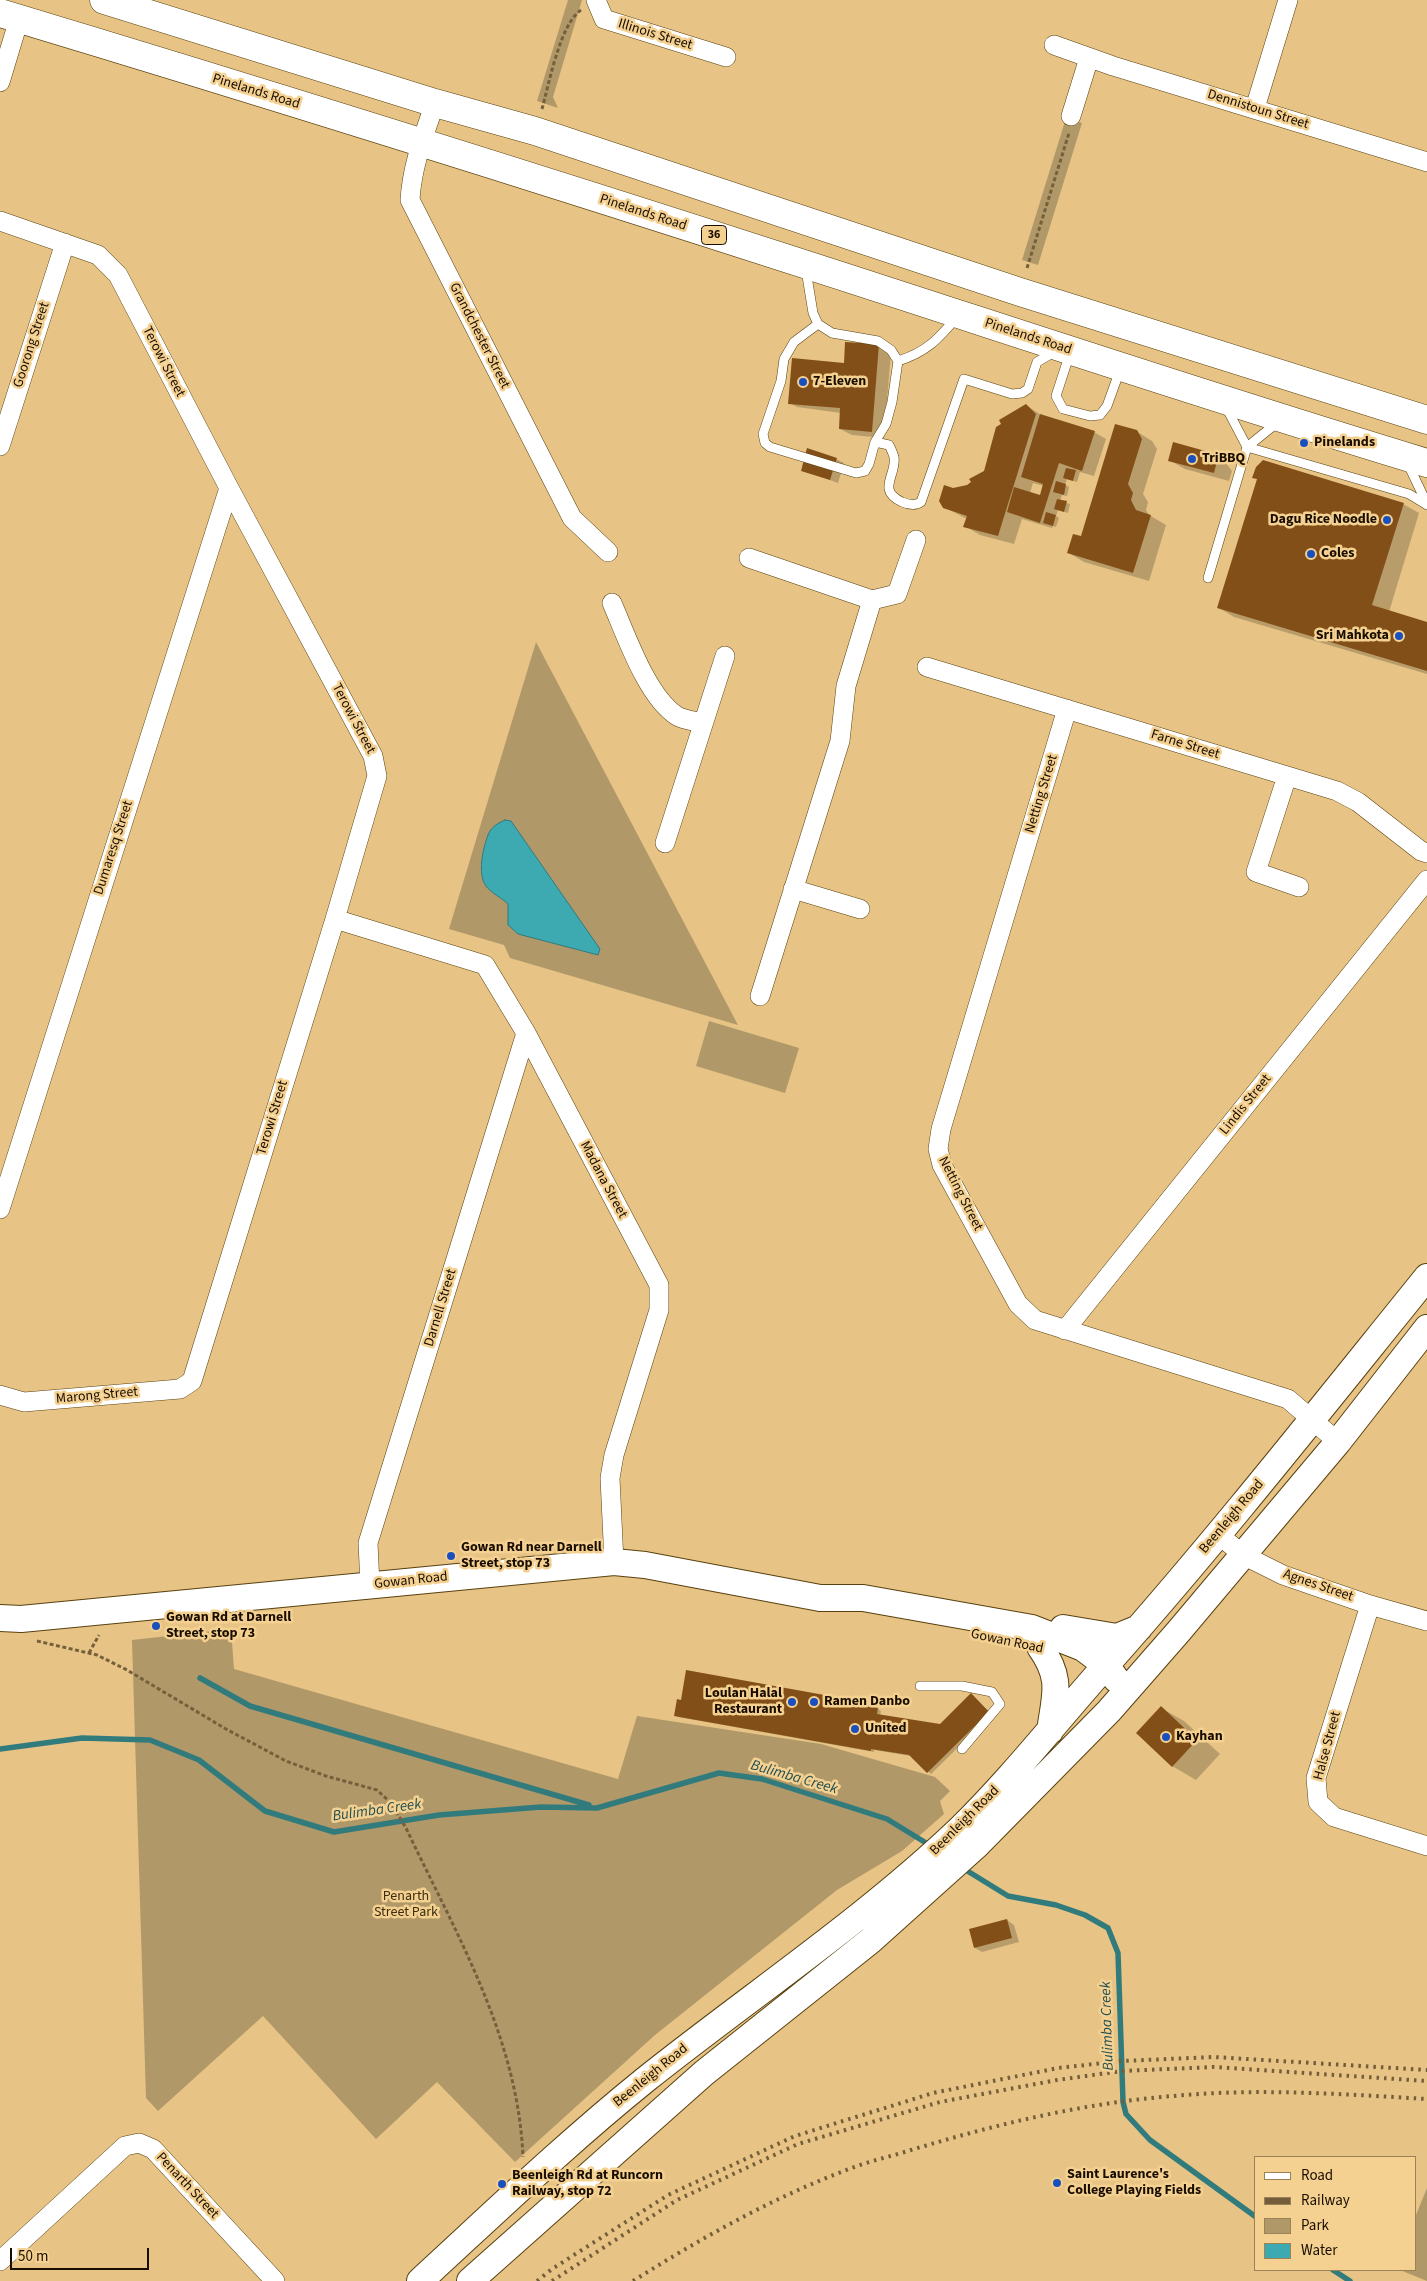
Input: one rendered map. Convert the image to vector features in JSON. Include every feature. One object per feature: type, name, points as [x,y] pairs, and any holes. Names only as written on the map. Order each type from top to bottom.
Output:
[{"type":"main road","points":[[104,0],[435,103],[535,131],[1020,292],[1427,420]]},
{"type":"main road","name":"Pinelands Road","points":[[10,16],[421,142],[806,264],[1222,401],[1416,460]]},
{"type":"main road","name":"Beenleigh Road","points":[[969,1836],[1050,1731],[1218,1534],[1427,1277]]},
{"type":"main road","name":"Beenleigh Road","points":[[420,2281],[580,2133],[646,2079],[925,1876],[1126,1692],[1338,1442],[1427,1328]]},
{"type":"main road","name":"Gowan Road","points":[[0,1618],[30,1618],[614,1562],[645,1565],[820,1598],[863,1598],[1036,1638],[1073,1642],[1100,1672],[1126,1692]]},
{"type":"main road","points":[[1050,1731],[1056,1678],[1051,1662],[1036,1638],[1056,1627],[1117,1637],[1139,1628]]},
{"type":"main road","name":"Beenleigh Road","points":[[470,2281],[704,2073],[870,1941],[925,1876]]},
{"type":"street","points":[[1255,108],[1288,0]]},
{"type":"street","name":"Illinois Street","points":[[596,1],[604,19],[726,57]]},
{"type":"street","points":[[0,82],[10,16]]},
{"type":"street","name":"Dennistoun Street","points":[[1054,45],[1089,58],[1427,162]]},
{"type":"street","points":[[1074,122],[1089,58]]},
{"type":"street","name":"Grandchester Street","points":[[435,103],[421,142],[411,185],[410,200],[572,518],[608,552]]},
{"type":"street","name":"Terowi Street","points":[[0,221],[98,255],[118,275],[229,488],[373,756],[377,776],[335,919],[192,1381]]},
{"type":"street","name":"Goorong Street","points":[[0,446],[65,243]]},
{"type":"street","name":"Dumaresq Street","points":[[0,1209],[229,488]]},
{"type":"street","points":[[748,558],[872,600],[897,594],[916,540]]},
{"type":"street","points":[[760,996],[840,741],[846,686],[872,600]]},
{"type":"street","points":[[612,602],[636,661],[662,703],[678,717],[703,723]]},
{"type":"street","points":[[665,843],[725,656]]},
{"type":"street","name":"Farne Street","points":[[928,667],[1337,791],[1358,802],[1421,851],[1427,853]]},
{"type":"street","name":"Netting Street","points":[[1067,709],[941,1129],[938,1149],[942,1164],[1018,1304],[1035,1320],[1288,1399],[1338,1442]]},
{"type":"street","points":[[1287,776],[1256,872],[1299,887]]},
{"type":"street","name":"Lindis Street","points":[[1065,1330],[1427,880]]},
{"type":"street","points":[[793,889],[860,909]]},
{"type":"street","name":"Madana Street","points":[[335,919],[485,965],[526,1033],[658,1285],[659,1310],[614,1455],[610,1478],[614,1562]]},
{"type":"street","name":"Darnell Street","points":[[370,1585],[368,1543],[526,1033]]},
{"type":"street","name":"Marong Street","points":[[0,1395],[24,1402],[180,1389],[192,1381]]},
{"type":"street","name":"Agnes Street","points":[[1218,1534],[1243,1555],[1283,1575],[1370,1605],[1427,1621]]},
{"type":"street","name":"Halse Street","points":[[1370,1605],[1316,1778],[1318,1802],[1334,1817],[1427,1846]]},
{"type":"street","name":"Penarth Street","points":[[0,2261],[125,2146],[139,2143],[153,2149],[275,2281]]},
{"type":"lane","points":[[806,264],[813,313],[818,324],[832,333],[878,341],[891,350],[898,361],[892,402],[886,424],[875,442],[869,464],[865,470],[856,473],[770,447],[765,443],[763,434],[781,381],[784,359],[794,342],[818,324]]},
{"type":"lane","points":[[898,361],[914,356],[934,343],[958,315]]},
{"type":"lane","points":[[875,442],[889,446],[894,458],[888,485],[891,494],[907,504],[916,505],[921,502],[964,379],[1012,394],[1022,393],[1028,389],[1037,362],[1065,350]]},
{"type":"lane","points":[[1065,350],[1056,396],[1063,409],[1090,416],[1100,415],[1106,406],[1121,368]]},
{"type":"lane","points":[[1222,401],[1247,447],[1409,494],[1427,505]]},
{"type":"lane","points":[[1208,578],[1247,447],[1282,418]]},
{"type":"lane","points":[[1416,460],[1427,505]]},
{"type":"lane","points":[[920,1686],[962,1686],[992,1692],[1000,1704],[962,1750]]},
{"type":"path","points":[[542,109],[566,29],[575,14],[596,1]]},
{"type":"path","points":[[1027,268],[1069,132],[1074,122]]},
{"type":"path","points":[[88,1653],[99,1635]]},
{"type":"path","points":[[38,1641],[88,1653],[127,1670],[226,1729],[286,1761],[326,1776],[377,1790],[390,1802],[406,1828],[475,1972],[504,2043],[520,2118],[523,2165]]},
{"type":"green space","points":[[568,0],[582,0],[553,97],[558,108],[537,101]]},
{"type":"green space","points":[[1066,118],[1082,123],[1038,265],[1022,260]]},
{"type":"green space","points":[[536,642],[738,1025],[510,958],[504,945],[449,929]]},
{"type":"green space","points":[[709,1021],[799,1048],[785,1093],[696,1066]]},
{"type":"green space","name":"Penarth Street Park","points":[[231,1629],[234,1669],[618,1779],[637,1716],[821,1744],[935,1777],[950,1791],[940,1801],[944,1814],[902,1851],[837,1890],[655,2035],[515,2162],[437,2082],[376,2139],[263,2016],[158,2111],[146,2098],[132,1640]]},
{"type":"green space","points":[[1427,2188],[1427,2281],[1402,2271],[1417,2271],[1417,2213]]},
{"type":"water","points":[[505,820],[511,821],[600,949],[598,955],[518,934],[508,925],[508,904],[486,886],[483,881],[481,868],[484,847],[489,832]]},
{"type":"building","name":"7-Eleven","points":[[845,342],[879,344],[872,432],[839,429],[840,408],[788,404],[792,358],[844,363]]},
{"type":"building","points":[[1026,404],[1036,414],[998,536],[963,527],[967,516],[943,508],[939,501],[944,485],[953,488],[967,485],[971,482],[969,479],[984,471],[996,427],[1001,424],[999,420]]},
{"type":"building","points":[[1040,414],[1095,431],[1082,471],[1059,463],[1040,523],[1007,512],[1014,487],[1040,495],[1043,484],[1021,477]]},
{"type":"building","points":[[1115,424],[1137,430],[1142,439],[1128,484],[1133,493],[1131,500],[1136,510],[1151,515],[1133,573],[1067,553],[1073,534],[1081,536]]},
{"type":"building","name":"TriBBQ","points":[[1173,442],[1209,452],[1217,461],[1214,473],[1168,461]]},
{"type":"building","points":[[807,448],[837,458],[830,480],[801,471]]},
{"type":"building","name":"Coles","points":[[1263,460],[1404,503],[1372,605],[1427,622],[1427,671],[1217,608],[1257,479],[1252,478],[1256,467]]},
{"type":"building","points":[[1066,468],[1076,470],[1073,481],[1063,478]]},
{"type":"building","points":[[1056,481],[1066,484],[1064,495],[1053,492]]},
{"type":"building","points":[[1057,499],[1067,501],[1064,512],[1054,509]]},
{"type":"building","points":[[1046,512],[1056,515],[1053,526],[1043,523]]},
{"type":"building","points":[[686,1670],[841,1698],[840,1701],[878,1708],[877,1714],[940,1724],[971,1693],[989,1712],[927,1773],[909,1755],[871,1749],[871,1751],[674,1716],[677,1699],[681,1700]]},
{"type":"building","name":"Kayhan","points":[[1161,1706],[1197,1740],[1172,1767],[1136,1733]]},
{"type":"building","points":[[1007,1919],[1012,1938],[974,1948],[969,1929]]},
{"type":"waterway","points":[[200,1678],[250,1706],[589,1805]]},
{"type":"waterway","name":"Bulimba Creek","points":[[0,1749],[82,1738],[150,1740],[199,1760],[265,1811],[334,1832],[439,1815],[541,1807],[597,1808],[719,1773],[762,1779],[887,1819],[931,1846]]},
{"type":"waterway","name":"Bulimba Creek","points":[[961,1867],[1008,1896],[1056,1905],[1085,1915],[1108,1928],[1118,1953],[1123,2102],[1126,2114],[1150,2140],[1254,2216]]},
{"type":"waterway","name":"Bulimba Creek","points":[[1335,2271],[1350,2281]]},
{"type":"railway","points":[[537,2281],[552,2269],[668,2195],[795,2136],[933,2093],[1058,2068],[1122,2061],[1214,2057],[1427,2070]]},
{"type":"railway","points":[[552,2281],[677,2200],[798,2144],[940,2102],[1057,2080],[1122,2071],[1214,2067],[1427,2081]]},
{"type":"railway","points":[[633,2281],[736,2221],[816,2182],[869,2162],[1008,2123],[1074,2109],[1140,2099],[1236,2092],[1364,2095],[1427,2099]]},
{"type":"place","name":"7-Eleven","points":[[803,382]]},
{"type":"place","name":"Pinelands","points":[[1304,443]]},
{"type":"place","name":"TriBBQ","points":[[1192,459]]},
{"type":"place","name":"Dagu Rice Noodle","points":[[1387,520]]},
{"type":"place","name":"Coles","points":[[1311,554]]},
{"type":"place","name":"Sri Mahkota","points":[[1399,636]]},
{"type":"place","name":"Gowan Rd near Darnell Street, stop 73","points":[[451,1556]]},
{"type":"place","name":"Gowan Rd at Darnell Street, stop 73","points":[[156,1626]]},
{"type":"place","name":"Loulan Halal Restaurant","points":[[792,1702]]},
{"type":"place","name":"Ramen Danbo","points":[[814,1702]]},
{"type":"place","name":"United","points":[[855,1729]]},
{"type":"place","name":"Kayhan","points":[[1166,1737]]},
{"type":"place","name":"Saint Laurence's College Playing Fields","points":[[1057,2183]]},
{"type":"place","name":"Beenleigh Rd at Runcorn Railway, stop 72","points":[[502,2184]]}]
